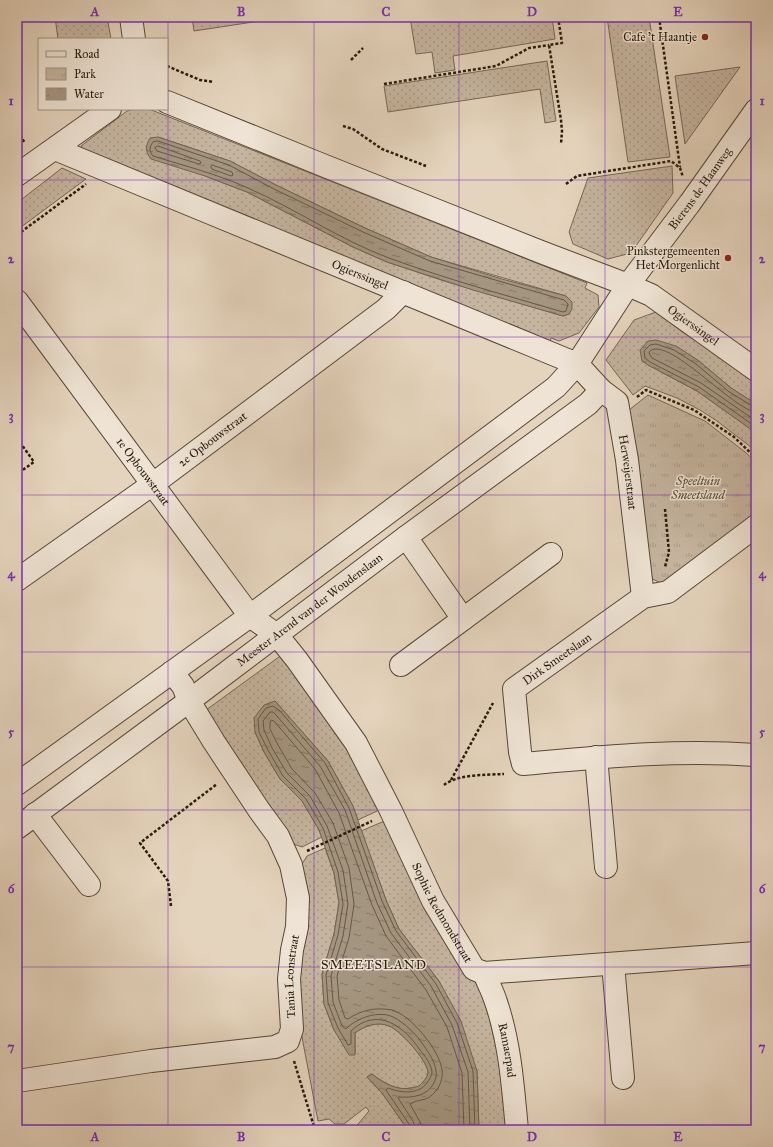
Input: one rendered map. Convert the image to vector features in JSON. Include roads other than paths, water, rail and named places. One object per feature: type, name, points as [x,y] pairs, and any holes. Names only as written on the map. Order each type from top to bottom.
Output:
[{"type":"street","points":[[131,17],[134,38]]},
{"type":"street","name":"Ogierssingel","points":[[168,102],[651,295],[756,370]]},
{"type":"street","points":[[17,176],[109,110]]},
{"type":"street","name":"Bierens de Haanweg","points":[[628,285],[690,203],[756,110]]},
{"type":"street","name":"Ogierssingel","points":[[54,150],[577,364]]},
{"type":"street","points":[[17,784],[250,616],[556,387],[577,364],[628,285]]},
{"type":"street","name":"2e Opbouwstraat","points":[[17,580],[153,484],[386,309],[403,292]]},
{"type":"street","name":"1e Opbouwstraat","points":[[17,301],[250,616],[277,635]]},
{"type":"street","points":[[577,364],[609,396]]},
{"type":"street","name":"Meester Arend van der Woudenslaan","points":[[17,828],[189,701],[406,537],[588,404],[609,396]]},
{"type":"street","name":"Herweijerstraat","points":[[609,396],[627,460],[643,597]]},
{"type":"street","name":"Dirk Smeetslaan","points":[[596,757],[523,764],[520,752],[514,689],[643,597],[668,592],[756,526]]},
{"type":"street","points":[[406,537],[463,619]]},
{"type":"street","points":[[401,665],[551,554]]},
{"type":"street","name":"Sophie Redmondstraat","points":[[277,635],[297,660],[356,743],[391,811],[433,900],[474,969],[484,973],[756,954]]},
{"type":"street","name":"Tania Leonstraat","points":[[17,1081],[151,1061],[275,1047],[288,1041],[292,1029],[290,979],[292,950],[297,927],[298,898],[289,859],[278,836],[258,810],[189,701],[183,686],[172,672]]},
{"type":"street","points":[[606,867],[596,757],[651,753],[733,753],[756,755]]},
{"type":"street","points":[[35,814],[88,885]]},
{"type":"street","points":[[613,964],[623,1078]]},
{"type":"street","name":"Ramaerpad","points":[[484,973],[496,1002],[506,1043],[514,1095],[517,1130]]},
{"type":"water","points":[[158,137],[230,161],[365,228],[431,257],[502,279],[566,296],[572,302],[572,309],[569,314],[563,316],[473,290],[387,262],[353,247],[247,192],[205,176],[151,159],[146,149],[147,144],[150,138]]},
{"type":"water","points":[[656,340],[676,346],[699,361],[731,388],[756,404],[756,433],[697,391],[642,361],[640,350],[648,341]]},
{"type":"water","points":[[275,701],[328,761],[353,806],[386,900],[399,929],[439,981],[461,1021],[477,1071],[479,1130],[408,1130],[382,1093],[367,1077],[372,1074],[385,1083],[406,1089],[419,1086],[425,1079],[428,1072],[418,1053],[400,1033],[389,1026],[376,1024],[367,1026],[355,1033],[355,1055],[349,1055],[334,1030],[324,1004],[322,974],[334,934],[339,903],[334,873],[319,830],[302,801],[280,779],[264,752],[255,732],[254,718],[264,705]]},
{"type":"place","name":"Cafe 't Haantje","points":[[705,37]]},
{"type":"place","name":"Pinkstergemeenten Het Morgenlicht","points":[[728,258]]},
{"type":"district","name":"SMEETSLAND","points":[[374,964]]},
{"type":"park label","name":"Speeltuin Smeetsland","points":[[698,488]]}]
